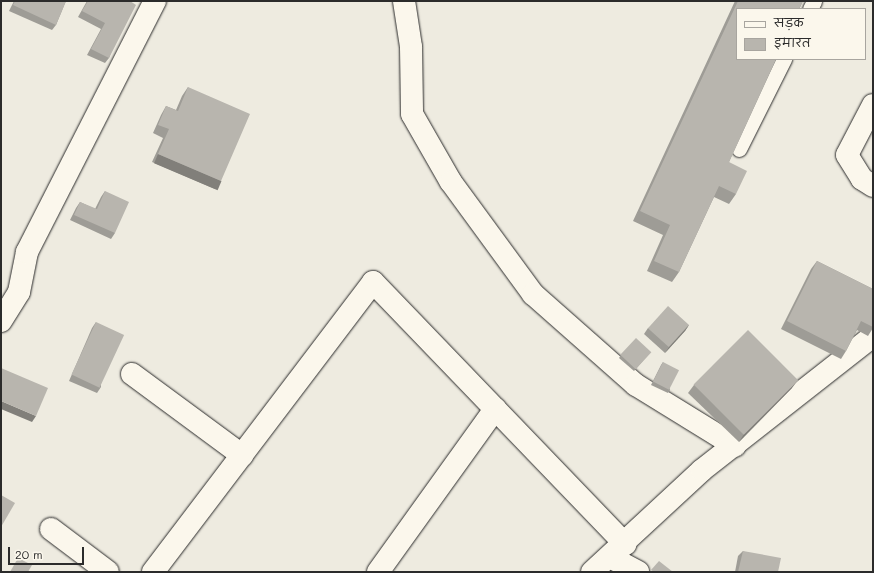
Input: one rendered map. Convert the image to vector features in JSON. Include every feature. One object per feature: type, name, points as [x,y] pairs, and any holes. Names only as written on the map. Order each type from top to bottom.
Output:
[{"type":"street","points":[[1,321],[19,292],[27,252],[155,1]]},
{"type":"street","points":[[404,1],[411,47],[412,114],[451,182],[533,294],[636,385],[735,446]]},
{"type":"street","points":[[873,105],[847,155],[862,179],[873,186]]},
{"type":"street","points":[[153,572],[373,282],[495,409],[622,546],[638,572]]},
{"type":"street","points":[[592,572],[622,546],[702,470],[735,446],[873,336]]},
{"type":"street","points":[[132,374],[242,455]]},
{"type":"street","points":[[378,572],[495,409]]},
{"type":"street","points":[[51,529],[108,572]]},
{"type":"lane","points":[[739,149],[784,60]]},
{"type":"building","points":[[15,1],[66,1],[56,25],[13,5]]},
{"type":"building","points":[[88,1],[130,1],[136,5],[109,58],[91,49],[105,23],[82,11]]},
{"type":"building","points":[[738,1],[803,1],[800,8],[736,8],[736,60],[776,60],[729,162],[747,171],[736,194],[719,186],[679,272],[654,261],[670,225],[640,211]]},
{"type":"building","points":[[188,87],[250,114],[221,181],[158,154],[169,129],[158,125],[166,106],[178,111]]},
{"type":"building","points":[[105,191],[129,202],[115,233],[74,215],[80,202],[97,209]]},
{"type":"building","points":[[817,261],[873,289],[873,327],[861,321],[846,351],[787,321]]},
{"type":"building","points":[[668,306],[689,325],[669,347],[648,328]]},
{"type":"building","points":[[96,322],[124,335],[100,388],[71,375]]},
{"type":"building","points":[[748,330],[798,380],[744,435],[694,384]]},
{"type":"building","points":[[636,338],[651,352],[636,369],[620,355]]},
{"type":"building","points":[[663,362],[679,370],[669,390],[653,382]]},
{"type":"building","points":[[1,368],[48,388],[36,416],[1,401]]},
{"type":"building","points":[[1,495],[15,503],[1,527]]},
{"type":"building","points":[[743,551],[781,558],[778,572],[738,572]]},
{"type":"building","points":[[18,558],[32,565],[28,572],[10,572]]},
{"type":"building","points":[[659,561],[673,572],[654,572],[651,570]]}]
